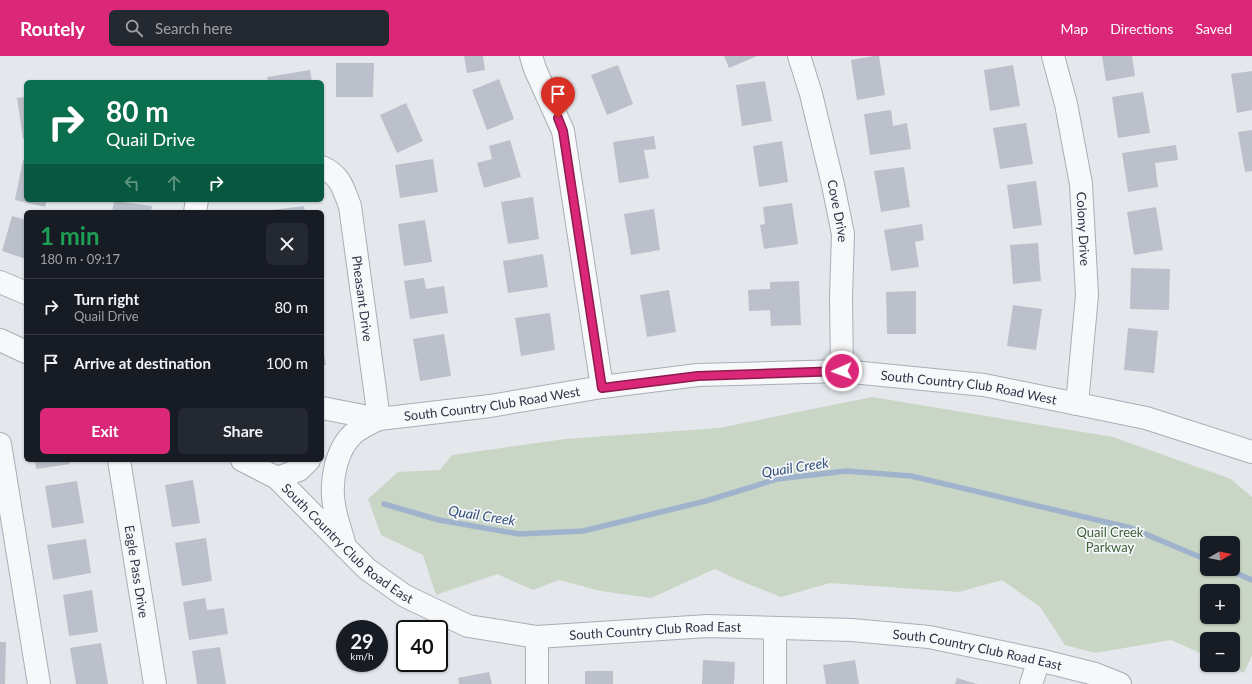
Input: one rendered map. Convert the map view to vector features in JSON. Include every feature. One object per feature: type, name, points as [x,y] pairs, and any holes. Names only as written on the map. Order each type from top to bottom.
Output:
[{"type":"street","points":[[531,56],[535,69],[563,131],[602,388]]},
{"type":"street","name":"Cove Drive","points":[[799,56],[811,94],[843,234],[841,297],[842,371]]},
{"type":"street","name":"Colony Drive","points":[[1053,56],[1066,104],[1081,184],[1086,294],[1077,404]]},
{"type":"street","name":"Pheasant Drive","points":[[324,168],[329,170],[340,180],[350,206],[379,419]]},
{"type":"street","points":[[0,282],[24,292]]},
{"type":"street","points":[[0,340],[24,351]]},
{"type":"street","name":"South Country Club Road West","points":[[324,408],[379,419],[490,406],[602,388],[698,376],[842,371],[984,385],[1146,418],[1252,452]]},
{"type":"street","points":[[346,548],[334,505],[332,481],[336,463],[345,445],[353,434],[366,424],[379,419]]},
{"type":"street","points":[[0,444],[39,684]]},
{"type":"street","name":"Eagle Pass Drive","points":[[119,462],[154,684]]},
{"type":"street","name":"South Country Club Road East","points":[[246,462],[277,478],[367,569],[412,600],[468,626],[537,637],[708,626],[852,630],[929,637],[1038,660],[1095,674],[1120,684]]},
{"type":"street","points":[[277,478],[299,470],[307,462]]},
{"type":"street","points":[[775,628],[776,684]]},
{"type":"street","points":[[537,637],[537,684]]},
{"type":"street","points":[[1031,684],[1038,660]]},
{"type":"green space","name":"Quail Creek Parkway","points":[[872,397],[1113,437],[1231,479],[1252,497],[1252,655],[1244,673],[1240,671],[1240,632],[1200,632],[1200,653],[1171,640],[1095,653],[1065,645],[1040,607],[1002,580],[959,592],[830,583],[781,597],[715,569],[651,598],[601,591],[559,580],[533,590],[497,574],[436,595],[423,555],[381,535],[368,499],[398,472],[440,470],[452,455],[565,439],[719,428]]},
{"type":"building","points":[[464,56],[483,56],[485,70],[467,73]]},
{"type":"building","points":[[724,56],[757,56],[729,68]]},
{"type":"building","points":[[879,56],[885,95],[857,100],[851,60]]},
{"type":"building","points":[[1102,56],[1132,56],[1135,76],[1106,81]]},
{"type":"building","points":[[336,63],[374,63],[373,97],[336,97]]},
{"type":"building","points":[[618,65],[633,104],[607,115],[591,75]]},
{"type":"building","points":[[1013,65],[1020,106],[990,111],[984,70]]},
{"type":"building","points":[[310,70],[312,80],[268,80],[267,77]]},
{"type":"building","points":[[1252,71],[1252,110],[1237,113],[1231,74]]},
{"type":"building","points":[[499,79],[514,119],[487,130],[472,90]]},
{"type":"building","points":[[765,81],[772,121],[742,126],[736,85]]},
{"type":"building","points":[[1143,92],[1150,133],[1118,138],[1112,97]]},
{"type":"building","points":[[24,97],[24,139],[23,139],[17,98]]},
{"type":"building","points":[[406,103],[423,141],[397,153],[380,115]]},
{"type":"building","points":[[891,110],[893,126],[907,123],[911,149],[870,155],[864,114]]},
{"type":"building","points":[[1026,123],[1033,164],[1000,169],[993,128]]},
{"type":"building","points":[[1252,130],[1252,171],[1245,172],[1238,132]]},
{"type":"building","points":[[654,136],[656,149],[644,150],[649,178],[619,183],[613,142]]},
{"type":"building","points":[[510,140],[521,177],[484,188],[477,163],[492,159],[489,146]]},
{"type":"building","points":[[782,141],[788,182],[759,187],[753,146]]},
{"type":"building","points":[[1176,145],[1178,160],[1155,163],[1158,187],[1128,192],[1122,153]]},
{"type":"building","points":[[433,159],[438,192],[400,198],[395,165]]},
{"type":"building","points":[[23,160],[24,202],[46,202],[45,207],[15,200]]},
{"type":"building","points":[[904,167],[910,207],[881,212],[874,171]]},
{"type":"building","points":[[1036,181],[1042,225],[1013,229],[1007,185]]},
{"type":"building","points":[[533,197],[539,239],[508,244],[501,202]]},
{"type":"building","points":[[114,202],[152,206],[151,210],[112,210]]},
{"type":"building","points":[[792,203],[798,244],[764,249],[760,225],[765,224],[763,207]]},
{"type":"building","points":[[304,206],[305,210],[272,210]]},
{"type":"building","points":[[1156,207],[1163,250],[1134,255],[1127,212]]},
{"type":"building","points":[[654,209],[660,250],[631,255],[624,214]]},
{"type":"building","points":[[12,216],[24,219],[24,258],[2,251]]},
{"type":"building","points":[[425,220],[432,262],[404,266],[398,224]]},
{"type":"building","points":[[922,224],[924,240],[915,242],[919,267],[891,271],[884,230]]},
{"type":"building","points":[[1038,243],[1041,281],[1013,284],[1010,245]]},
{"type":"building","points":[[543,254],[548,287],[508,293],[503,261]]},
{"type":"building","points":[[1131,268],[1170,269],[1169,310],[1130,309]]},
{"type":"building","points":[[424,278],[426,289],[444,286],[448,313],[410,319],[404,281]]},
{"type":"building","points":[[799,281],[801,325],[771,326],[770,310],[749,311],[748,290],[770,289],[770,282]]},
{"type":"building","points":[[669,290],[676,332],[647,337],[640,295]]},
{"type":"building","points":[[916,291],[916,334],[887,334],[886,292]]},
{"type":"building","points":[[1013,305],[1042,309],[1036,350],[1007,346]]},
{"type":"building","points":[[550,313],[555,350],[521,356],[515,318]]},
{"type":"building","points":[[1128,328],[1158,331],[1154,373],[1124,370]]},
{"type":"building","points":[[444,334],[451,376],[420,381],[413,339]]},
{"type":"building","points":[[324,354],[326,365],[324,365]]},
{"type":"building","points":[[35,462],[70,462],[70,464],[36,469]]},
{"type":"building","points":[[193,480],[200,523],[172,527],[165,485]]},
{"type":"building","points":[[77,481],[84,523],[52,528],[45,486]]},
{"type":"building","points":[[206,538],[212,581],[182,586],[175,543]]},
{"type":"building","points":[[86,539],[91,573],[53,580],[47,545]]},
{"type":"building","points":[[92,590],[98,632],[69,636],[63,595]]},
{"type":"building","points":[[205,598],[207,610],[224,608],[228,634],[189,640],[183,602]]},
{"type":"building","points":[[0,642],[6,642],[5,684],[0,684]]},
{"type":"building","points":[[101,643],[108,684],[76,684],[70,648]]},
{"type":"building","points":[[220,647],[226,684],[197,684],[192,651]]},
{"type":"building","points":[[703,660],[735,662],[734,684],[702,684]]},
{"type":"building","points":[[855,660],[859,684],[826,684],[823,665]]},
{"type":"building","points":[[585,671],[613,671],[613,684],[585,684]]},
{"type":"building","points":[[489,672],[492,684],[459,684],[458,678]]},
{"type":"building","points":[[957,678],[977,684],[955,684]]},
{"type":"waterway","name":"Quail Creek","points":[[384,504],[439,520],[519,534],[583,531],[706,501],[777,479],[846,471],[911,476],[1131,528],[1200,557]]},
{"type":"waterway","name":"Quail Creek","points":[[1240,575],[1252,580]]},
{"type":"route","points":[[558,118],[563,131],[602,388],[698,376],[842,371]]}]
